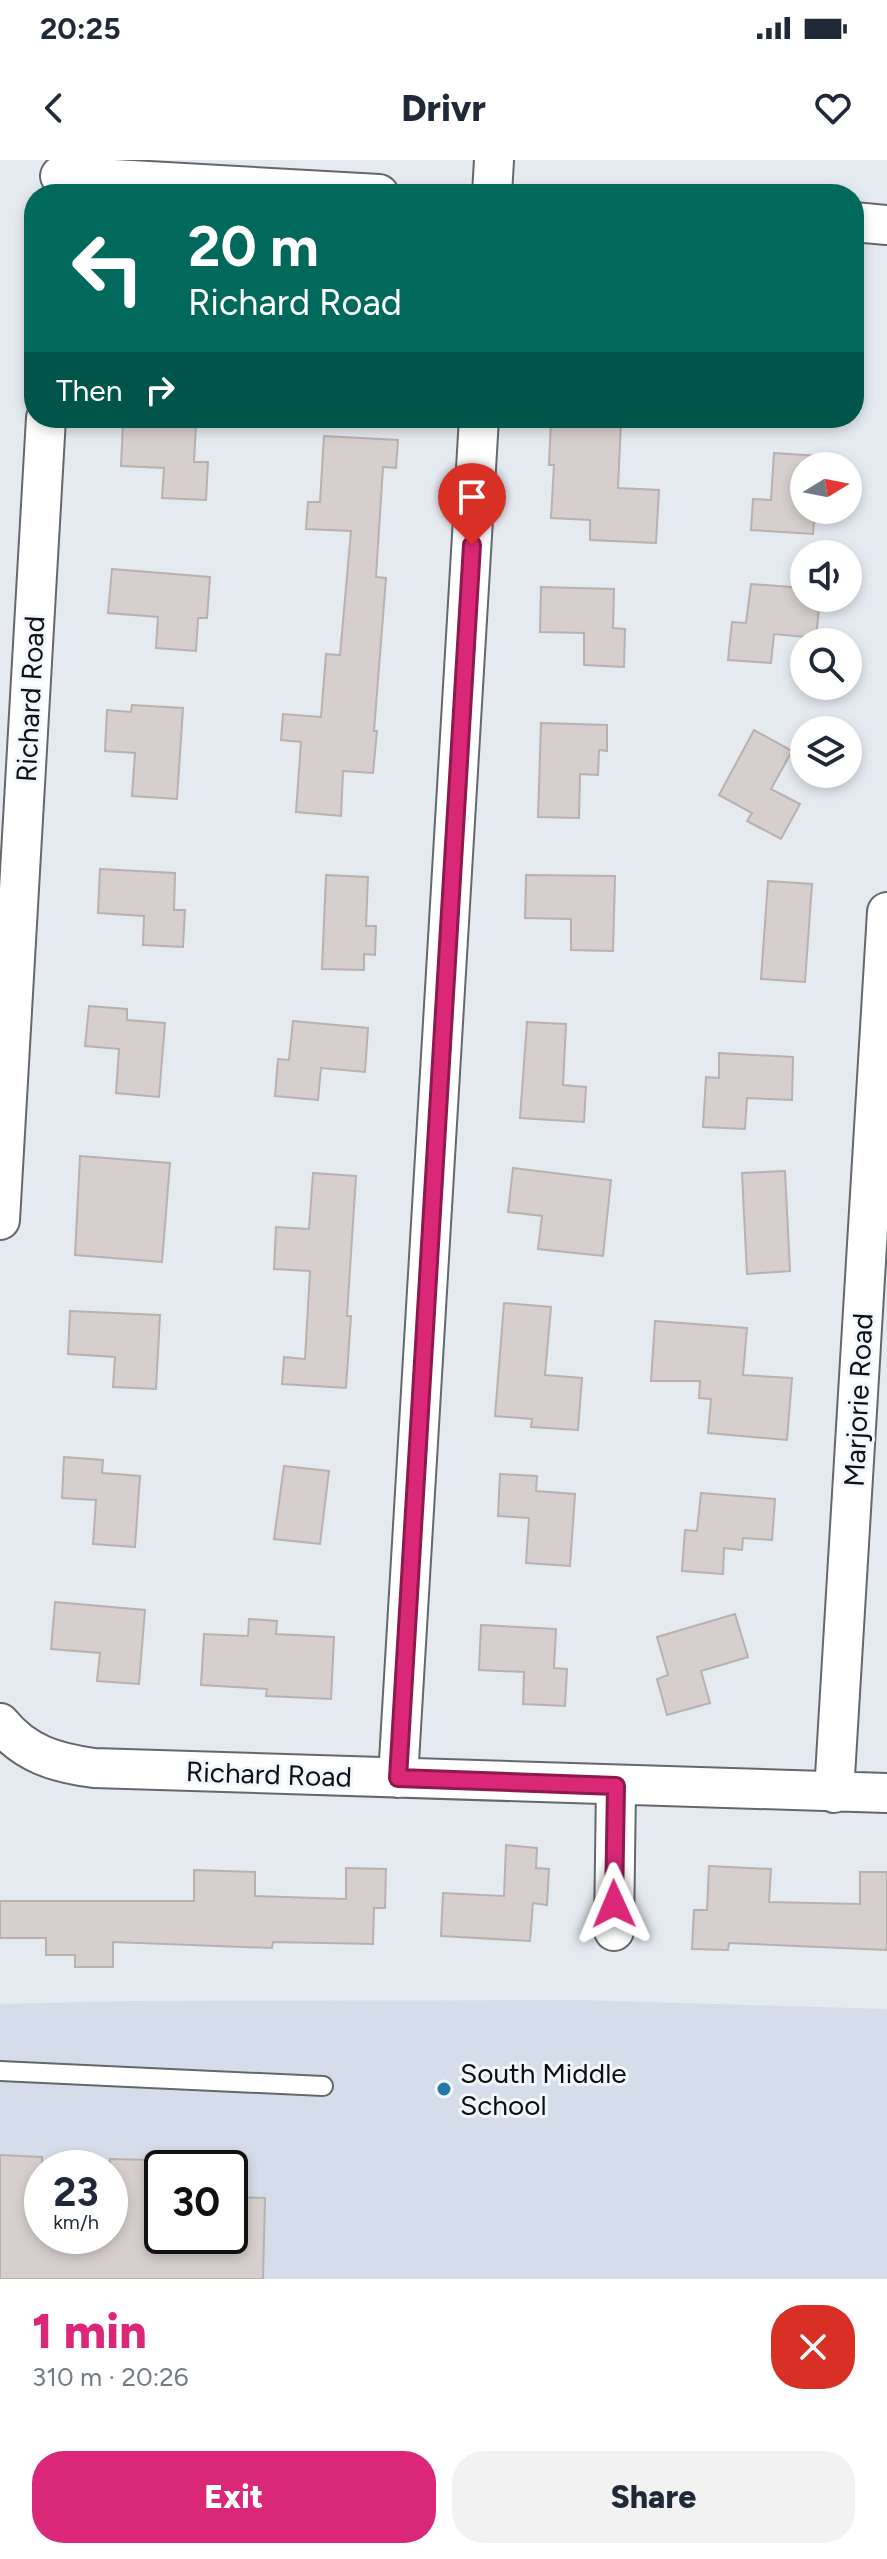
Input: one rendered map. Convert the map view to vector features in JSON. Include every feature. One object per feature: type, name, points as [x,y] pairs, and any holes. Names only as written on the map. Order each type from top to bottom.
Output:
[{"type":"street","points":[[493,184],[494,160]]},
{"type":"street","points":[[60,177],[191,184]]},
{"type":"street","points":[[864,223],[887,225]]},
{"type":"street","name":"Richard Road","points":[[0,1220],[45,428]]},
{"type":"street","points":[[398,1778],[478,428]]},
{"type":"street","name":"Marjorie Road","points":[[834,1793],[887,912]]},
{"type":"street","name":"Richard Road","points":[[0,1723],[12,1737],[48,1759],[72,1765],[118,1769],[887,1793]]},
{"type":"street","points":[[614,1931],[616,1786]]},
{"type":"lane","points":[[0,2071],[323,2086]]},
{"type":"shaded area","name":"South Middle School","points":[[580,2000],[887,2009],[887,2279],[0,2279],[0,2004]]},
{"type":"building","points":[[123,428],[196,428],[194,462],[208,462],[206,500],[162,498],[164,468],[121,466]]},
{"type":"building","points":[[551,428],[621,428],[618,488],[659,490],[656,543],[590,540],[590,520],[551,518],[554,465],[549,465]]},
{"type":"building","points":[[324,436],[398,440],[396,468],[383,467],[376,577],[386,578],[373,773],[343,771],[341,816],[296,812],[301,742],[281,740],[283,714],[321,717],[326,654],[340,655],[351,531],[306,529],[308,502],[320,502]]},
{"type":"building","points":[[774,453],[790,454],[790,524],[814,524],[813,534],[751,530],[753,499],[771,500]]},
{"type":"building","points":[[112,569],[210,577],[207,618],[198,618],[196,651],[156,648],[158,617],[108,613]]},
{"type":"building","points":[[751,584],[790,587],[790,612],[819,612],[817,628],[790,628],[790,636],[774,634],[771,663],[728,660],[732,622],[746,623]]},
{"type":"building","points":[[541,587],[614,589],[613,628],[625,629],[624,667],[584,665],[584,633],[540,632]]},
{"type":"building","points":[[132,705],[183,708],[177,799],[132,796],[135,753],[105,751],[107,710],[131,712]]},
{"type":"building","points":[[541,723],[607,725],[607,751],[599,750],[598,775],[580,774],[579,818],[538,817]]},
{"type":"building","points":[[754,730],[790,750],[771,789],[800,804],[781,839],[747,821],[752,813],[719,795]]},
{"type":"building","points":[[100,869],[175,873],[174,910],[185,910],[183,947],[143,945],[144,916],[98,913]]},
{"type":"building","points":[[326,875],[368,877],[366,926],[376,926],[375,955],[364,954],[364,970],[322,969]]},
{"type":"building","points":[[526,875],[615,876],[613,951],[571,950],[571,919],[525,918]]},
{"type":"building","points":[[768,881],[812,884],[805,982],[761,979]]},
{"type":"building","points":[[89,1006],[127,1009],[127,1020],[165,1023],[159,1097],[116,1093],[119,1049],[85,1046]]},
{"type":"building","points":[[293,1021],[368,1028],[365,1072],[321,1068],[318,1100],[275,1096],[278,1059],[289,1060]]},
{"type":"building","points":[[527,1022],[566,1024],[563,1085],[586,1087],[584,1122],[520,1118]]},
{"type":"building","points":[[719,1053],[793,1057],[792,1100],[747,1098],[745,1129],[703,1127],[706,1077],[719,1078]]},
{"type":"building","points":[[80,1156],[170,1163],[162,1262],[75,1255]]},
{"type":"building","points":[[513,1168],[611,1180],[603,1256],[538,1249],[542,1216],[508,1212]]},
{"type":"building","points":[[785,1171],[790,1271],[747,1274],[742,1173]]},
{"type":"building","points":[[313,1173],[356,1176],[346,1388],[282,1384],[284,1357],[305,1359],[310,1271],[274,1269],[276,1227],[309,1229]]},
{"type":"building","points":[[504,1303],[551,1307],[545,1375],[582,1378],[578,1430],[531,1427],[532,1419],[495,1416]]},
{"type":"building","points":[[70,1311],[160,1315],[156,1389],[113,1387],[115,1357],[68,1354]]},
{"type":"building","points":[[655,1321],[747,1328],[743,1375],[792,1378],[787,1440],[708,1433],[711,1399],[699,1398],[700,1381],[651,1381]]},
{"type":"building","points":[[64,1457],[103,1460],[102,1473],[140,1476],[135,1547],[93,1544],[96,1500],[62,1498]]},
{"type":"building","points":[[284,1466],[329,1471],[320,1544],[274,1539]]},
{"type":"building","points":[[500,1474],[537,1476],[536,1491],[575,1494],[570,1566],[526,1563],[529,1518],[498,1516]]},
{"type":"building","points":[[701,1493],[775,1499],[772,1540],[743,1538],[742,1550],[724,1548],[723,1574],[682,1571],[685,1530],[697,1531]]},
{"type":"building","points":[[55,1602],[145,1610],[139,1684],[97,1681],[100,1653],[51,1649]]},
{"type":"building","points":[[735,1614],[748,1657],[701,1671],[710,1703],[667,1715],[657,1679],[668,1675],[657,1637]]},
{"type":"building","points":[[249,1619],[277,1621],[276,1634],[334,1637],[331,1699],[266,1696],[267,1689],[201,1685],[204,1634],[248,1636]]},
{"type":"building","points":[[481,1625],[556,1629],[554,1668],[567,1669],[565,1706],[523,1704],[524,1672],[479,1670]]},
{"type":"building","points":[[506,1845],[537,1848],[536,1868],[549,1869],[547,1905],[533,1903],[530,1941],[441,1936],[443,1893],[504,1896]]},
{"type":"building","points":[[709,1866],[771,1869],[769,1902],[860,1904],[860,1872],[887,1872],[887,1950],[729,1943],[728,1950],[692,1949],[694,1910],[707,1910]]},
{"type":"building","points":[[346,1868],[386,1869],[385,1908],[374,1908],[373,1944],[273,1942],[272,1948],[113,1942],[113,1967],[75,1967],[75,1955],[46,1955],[46,1938],[0,1938],[0,1901],[194,1901],[194,1870],[255,1872],[255,1896],[346,1899]]},
{"type":"building","points":[[0,2155],[24,2156],[24,2254],[128,2254],[128,2159],[144,2160],[144,2254],[248,2254],[248,2198],[265,2198],[263,2279],[0,2279]]},
{"type":"place","name":"South Middle School","points":[[444,2089]]},
{"type":"route","points":[[472,545],[398,1778],[616,1786],[614,1904]]}]
